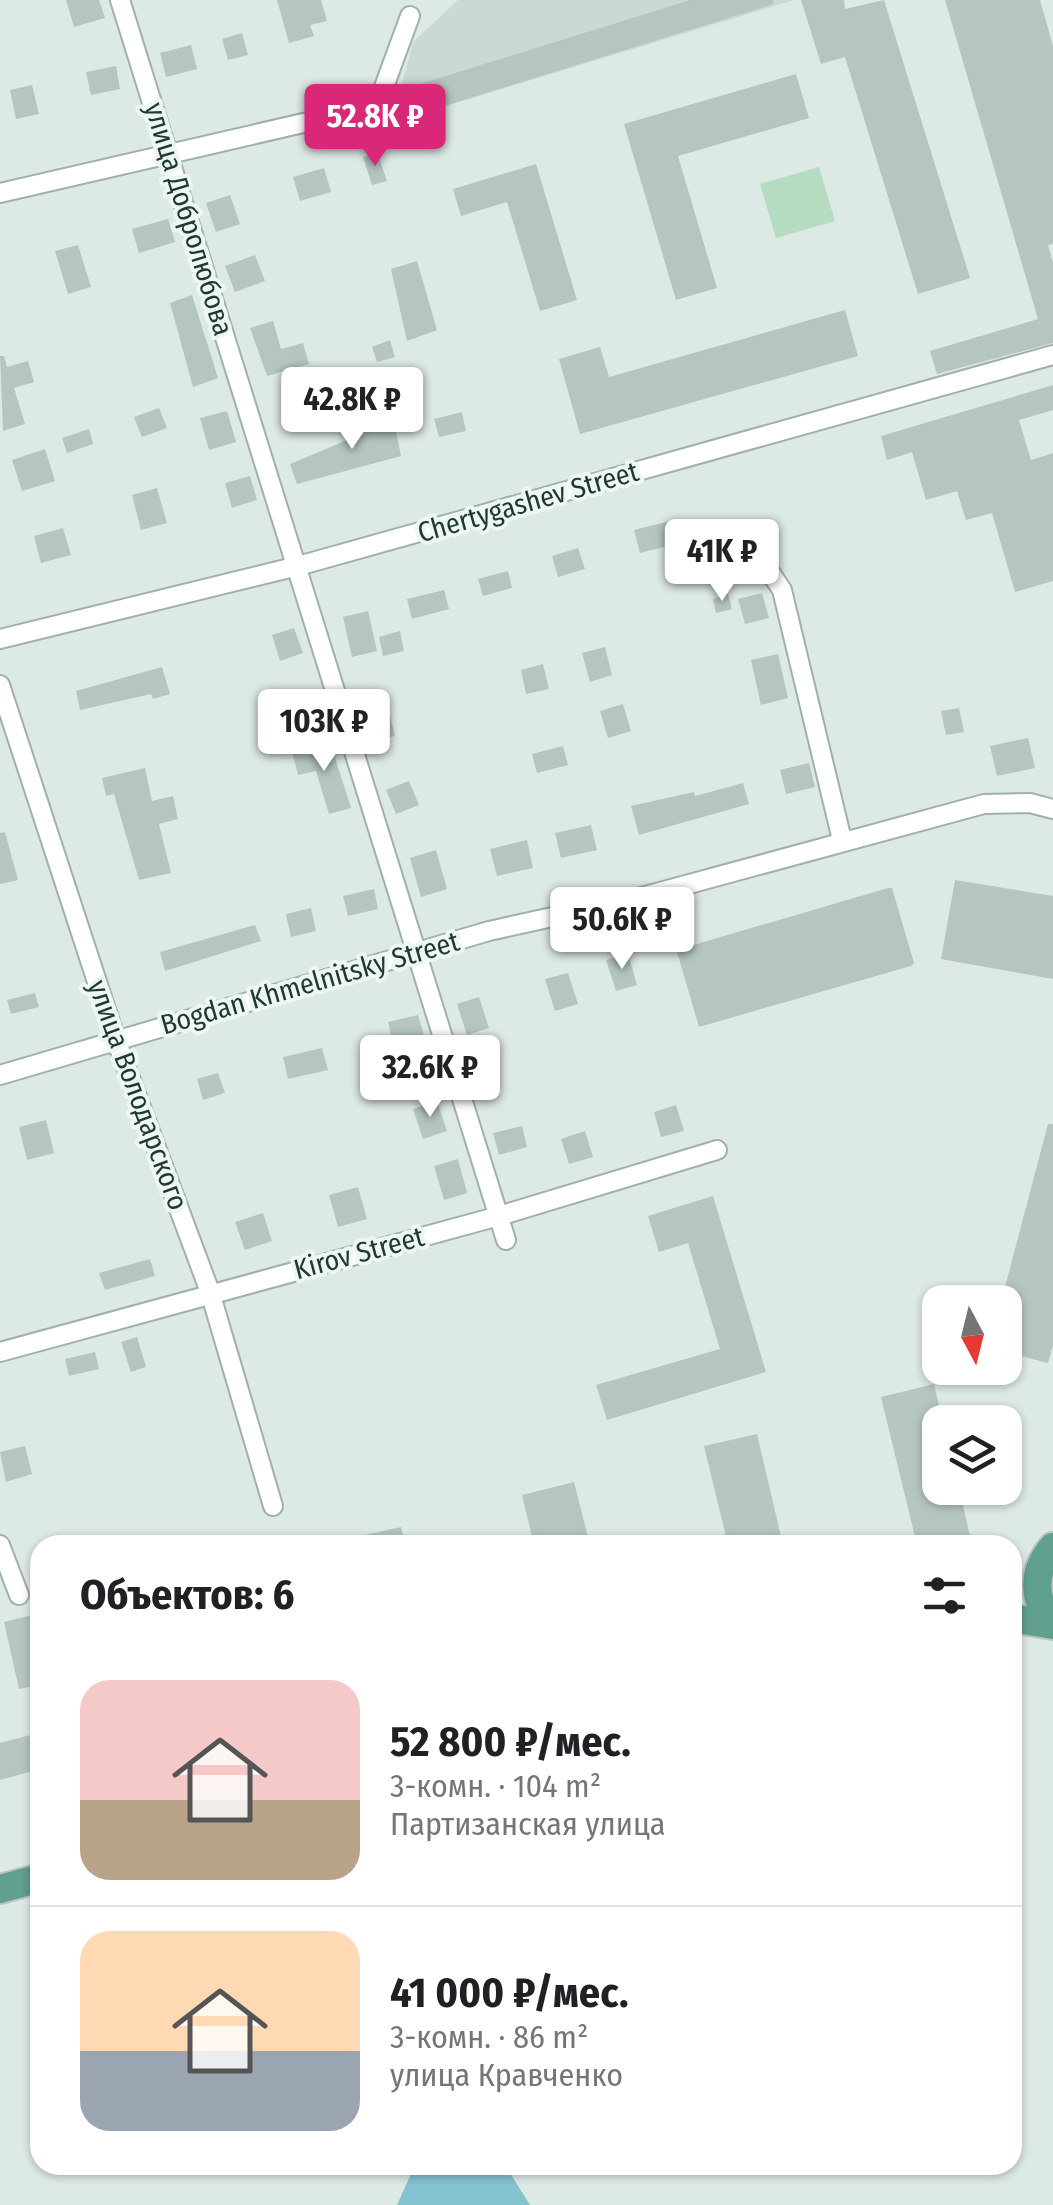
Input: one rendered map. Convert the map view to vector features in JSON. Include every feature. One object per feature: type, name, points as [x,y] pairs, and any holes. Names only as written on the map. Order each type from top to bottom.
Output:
[{"type":"main road","points":[[1022,1603],[1036,1585],[1041,1564],[1053,1547]]},
{"type":"main road","points":[[1036,1585],[1042,1606],[1053,1623]]},
{"type":"main road","points":[[1022,1618],[1053,1623]]},
{"type":"main road","points":[[0,1889],[30,1881]]},
{"type":"street","name":"улица Добролюбова","points":[[120,0],[506,1240]]},
{"type":"street","points":[[0,194],[378,106],[410,16]]},
{"type":"street","name":"Chertygashev Street","points":[[0,639],[298,566],[1053,356]]},
{"type":"street","points":[[772,575],[782,590],[842,840]]},
{"type":"street","name":"улица Володарского","points":[[0,686],[116,1040],[210,1292],[273,1506]]},
{"type":"street","name":"Bogdan Khmelnitsky Street","points":[[0,1075],[489,931],[634,899],[984,804],[1030,803],[1053,809]]},
{"type":"street","name":"Kirov Street","points":[[0,1352],[499,1216],[717,1150]]},
{"type":"street","points":[[0,1545],[18,1595]]},
{"type":"shaded area","points":[[458,0],[794,0],[426,112],[409,122],[401,88],[413,42]]},
{"type":"green space","points":[[819,167],[835,221],[776,238],[760,184]]},
{"type":"water","points":[[410,2175],[511,2175],[530,2205],[397,2205]]},
{"type":"building","points":[[66,0],[99,0],[105,18],[74,27]]},
{"type":"building","points":[[277,0],[321,0],[327,21],[310,25],[314,36],[289,43]]},
{"type":"building","points":[[690,0],[773,0],[774,4],[425,112],[417,85]]},
{"type":"building","points":[[801,0],[844,0],[845,9],[884,0],[970,278],[918,294],[845,57],[821,64]]},
{"type":"building","points":[[945,0],[1040,0],[1053,46],[1053,244],[1048,245],[1053,263],[1053,343],[937,374],[930,351],[1038,319]]},
{"type":"building","points":[[242,33],[248,55],[228,60],[222,39]]},
{"type":"building","points":[[191,45],[197,69],[166,77],[160,53]]},
{"type":"building","points":[[116,66],[120,89],[91,95],[86,72]]},
{"type":"building","points":[[796,74],[809,118],[678,156],[717,288],[676,300],[624,124]]},
{"type":"building","points":[[32,85],[39,114],[16,119],[10,90]]},
{"type":"building","points":[[377,152],[387,181],[372,185],[363,157]]},
{"type":"building","points":[[536,164],[577,300],[540,311],[507,202],[461,216],[453,189]]},
{"type":"building","points":[[324,168],[331,192],[300,201],[293,177]]},
{"type":"building","points":[[230,195],[240,224],[216,232],[206,203]]},
{"type":"building","points":[[168,219],[175,242],[139,253],[132,229]]},
{"type":"building","points":[[78,245],[91,287],[68,294],[55,251]]},
{"type":"building","points":[[255,255],[265,281],[235,292],[225,266]]},
{"type":"building","points":[[417,261],[437,330],[407,341],[391,269]]},
{"type":"building","points":[[192,295],[218,378],[193,387],[170,303]]},
{"type":"building","points":[[845,310],[858,356],[580,434],[559,359],[600,347],[609,377]]},
{"type":"building","points":[[273,321],[281,349],[303,343],[309,364],[267,376],[250,328]]},
{"type":"building","points":[[390,340],[395,357],[377,362],[372,347]]},
{"type":"building","points":[[0,356],[4,356],[7,367],[28,361],[34,382],[14,388],[25,424],[3,431]]},
{"type":"building","points":[[1053,385],[1053,410],[1019,420],[1031,460],[1053,453],[1053,581],[1015,592],[992,513],[966,520],[957,491],[926,500],[912,452],[887,460],[881,436]]},
{"type":"building","points":[[159,408],[167,428],[142,437],[134,417]]},
{"type":"building","points":[[227,411],[236,442],[209,450],[200,418]]},
{"type":"building","points":[[462,412],[466,431],[439,437],[434,419]]},
{"type":"building","points":[[393,417],[401,456],[297,484],[290,464],[350,439],[346,427]]},
{"type":"building","points":[[89,429],[93,444],[67,453],[62,438]]},
{"type":"building","points":[[45,449],[55,481],[22,491],[12,460]]},
{"type":"building","points":[[250,476],[257,500],[232,508],[225,483]]},
{"type":"building","points":[[157,488],[167,523],[141,530],[132,495]]},
{"type":"building","points":[[674,520],[680,543],[640,553],[634,530]]},
{"type":"building","points":[[63,528],[71,555],[41,563],[34,536]]},
{"type":"building","points":[[578,548],[585,569],[558,577],[552,556]]},
{"type":"building","points":[[508,571],[512,588],[483,596],[478,579]]},
{"type":"building","points":[[444,590],[449,609],[412,619],[407,599]]},
{"type":"building","points":[[762,593],[769,618],[745,624],[738,599]]},
{"type":"building","points":[[728,594],[732,609],[716,613],[713,599]]},
{"type":"building","points":[[368,611],[377,651],[352,657],[343,617]]},
{"type":"building","points":[[294,628],[303,653],[280,661],[272,635]]},
{"type":"building","points":[[400,631],[404,651],[383,656],[379,637]]},
{"type":"building","points":[[605,647],[612,675],[590,682],[582,653]]},
{"type":"building","points":[[778,654],[788,698],[761,705],[751,660]]},
{"type":"building","points":[[543,664],[549,689],[526,694],[521,670]]},
{"type":"building","points":[[162,667],[170,694],[153,699],[151,694],[80,710],[76,691]]},
{"type":"building","points":[[623,704],[631,731],[608,738],[600,711]]},
{"type":"building","points":[[959,708],[964,732],[946,735],[941,711]]},
{"type":"building","points":[[389,711],[395,736],[379,740],[373,715]]},
{"type":"building","points":[[1028,738],[1035,768],[997,776],[990,746]]},
{"type":"building","points":[[330,742],[351,808],[329,814],[316,771],[298,775],[292,751]]},
{"type":"building","points":[[563,746],[568,765],[537,773],[532,754]]},
{"type":"building","points":[[809,763],[815,787],[786,794],[780,770]]},
{"type":"building","points":[[145,768],[152,801],[173,796],[178,819],[159,824],[171,873],[139,880],[114,794],[106,796],[102,778]]},
{"type":"building","points":[[409,781],[419,805],[396,814],[386,790]]},
{"type":"building","points":[[743,783],[749,804],[639,835],[631,806],[694,792],[695,796]]},
{"type":"building","points":[[591,825],[597,850],[561,858],[555,833]]},
{"type":"building","points":[[5,832],[18,880],[0,884],[0,833]]},
{"type":"building","points":[[527,840],[533,868],[497,876],[490,849]]},
{"type":"building","points":[[436,850],[447,889],[421,897],[410,858]]},
{"type":"building","points":[[955,880],[1053,896],[1053,979],[941,959]]},
{"type":"building","points":[[892,888],[914,963],[911,966],[699,1027],[677,952],[680,949]]},
{"type":"building","points":[[374,889],[378,909],[348,916],[343,896]]},
{"type":"building","points":[[311,908],[316,931],[291,937],[286,914]]},
{"type":"building","points":[[255,925],[261,941],[165,971],[160,952]]},
{"type":"building","points":[[628,953],[637,985],[616,991],[606,960]]},
{"type":"building","points":[[568,973],[578,1004],[555,1011],[545,979]]},
{"type":"building","points":[[35,993],[39,1007],[11,1014],[7,1000]]},
{"type":"building","points":[[479,997],[489,1028],[467,1035],[457,1004]]},
{"type":"building","points":[[418,1015],[425,1039],[394,1047],[388,1022]]},
{"type":"building","points":[[322,1048],[328,1070],[288,1079],[283,1057]]},
{"type":"building","points":[[218,1073],[225,1093],[203,1100],[197,1079]]},
{"type":"building","points":[[437,1101],[447,1131],[423,1139],[413,1109]]},
{"type":"building","points":[[676,1105],[684,1131],[661,1137],[654,1112]]},
{"type":"building","points":[[46,1120],[54,1153],[27,1160],[19,1127]]},
{"type":"building","points":[[1048,1124],[1053,1124],[1053,1345],[1048,1363],[1022,1356],[1022,1285],[1005,1285]]},
{"type":"building","points":[[522,1126],[527,1147],[499,1155],[493,1133]]},
{"type":"building","points":[[585,1131],[593,1157],[569,1164],[561,1139]]},
{"type":"building","points":[[458,1159],[467,1193],[444,1200],[434,1166]]},
{"type":"building","points":[[358,1187],[367,1219],[338,1227],[329,1195]]},
{"type":"building","points":[[713,1196],[766,1372],[607,1420],[596,1385],[720,1349],[688,1243],[659,1252],[648,1216]]},
{"type":"building","points":[[263,1213],[272,1241],[245,1250],[235,1222]]},
{"type":"building","points":[[150,1259],[155,1276],[105,1290],[99,1273]]},
{"type":"building","points":[[137,1337],[146,1367],[131,1372],[121,1342]]},
{"type":"building","points":[[95,1352],[99,1369],[69,1376],[65,1359]]},
{"type":"building","points":[[934,1385],[939,1405],[922,1405],[922,1505],[963,1505],[970,1535],[915,1535],[881,1397]]},
{"type":"building","points":[[757,1434],[781,1535],[726,1535],[704,1446]]},
{"type":"building","points":[[25,1446],[32,1474],[6,1482],[0,1452]]},
{"type":"building","points":[[574,1482],[587,1535],[532,1535],[522,1495]]},
{"type":"building","points":[[401,1527],[403,1535],[365,1535]]},
{"type":"building","points":[[30,1616],[30,1687],[19,1689],[4,1622]]},
{"type":"building","points":[[30,1735],[30,1772],[0,1780],[0,1743]]}]
